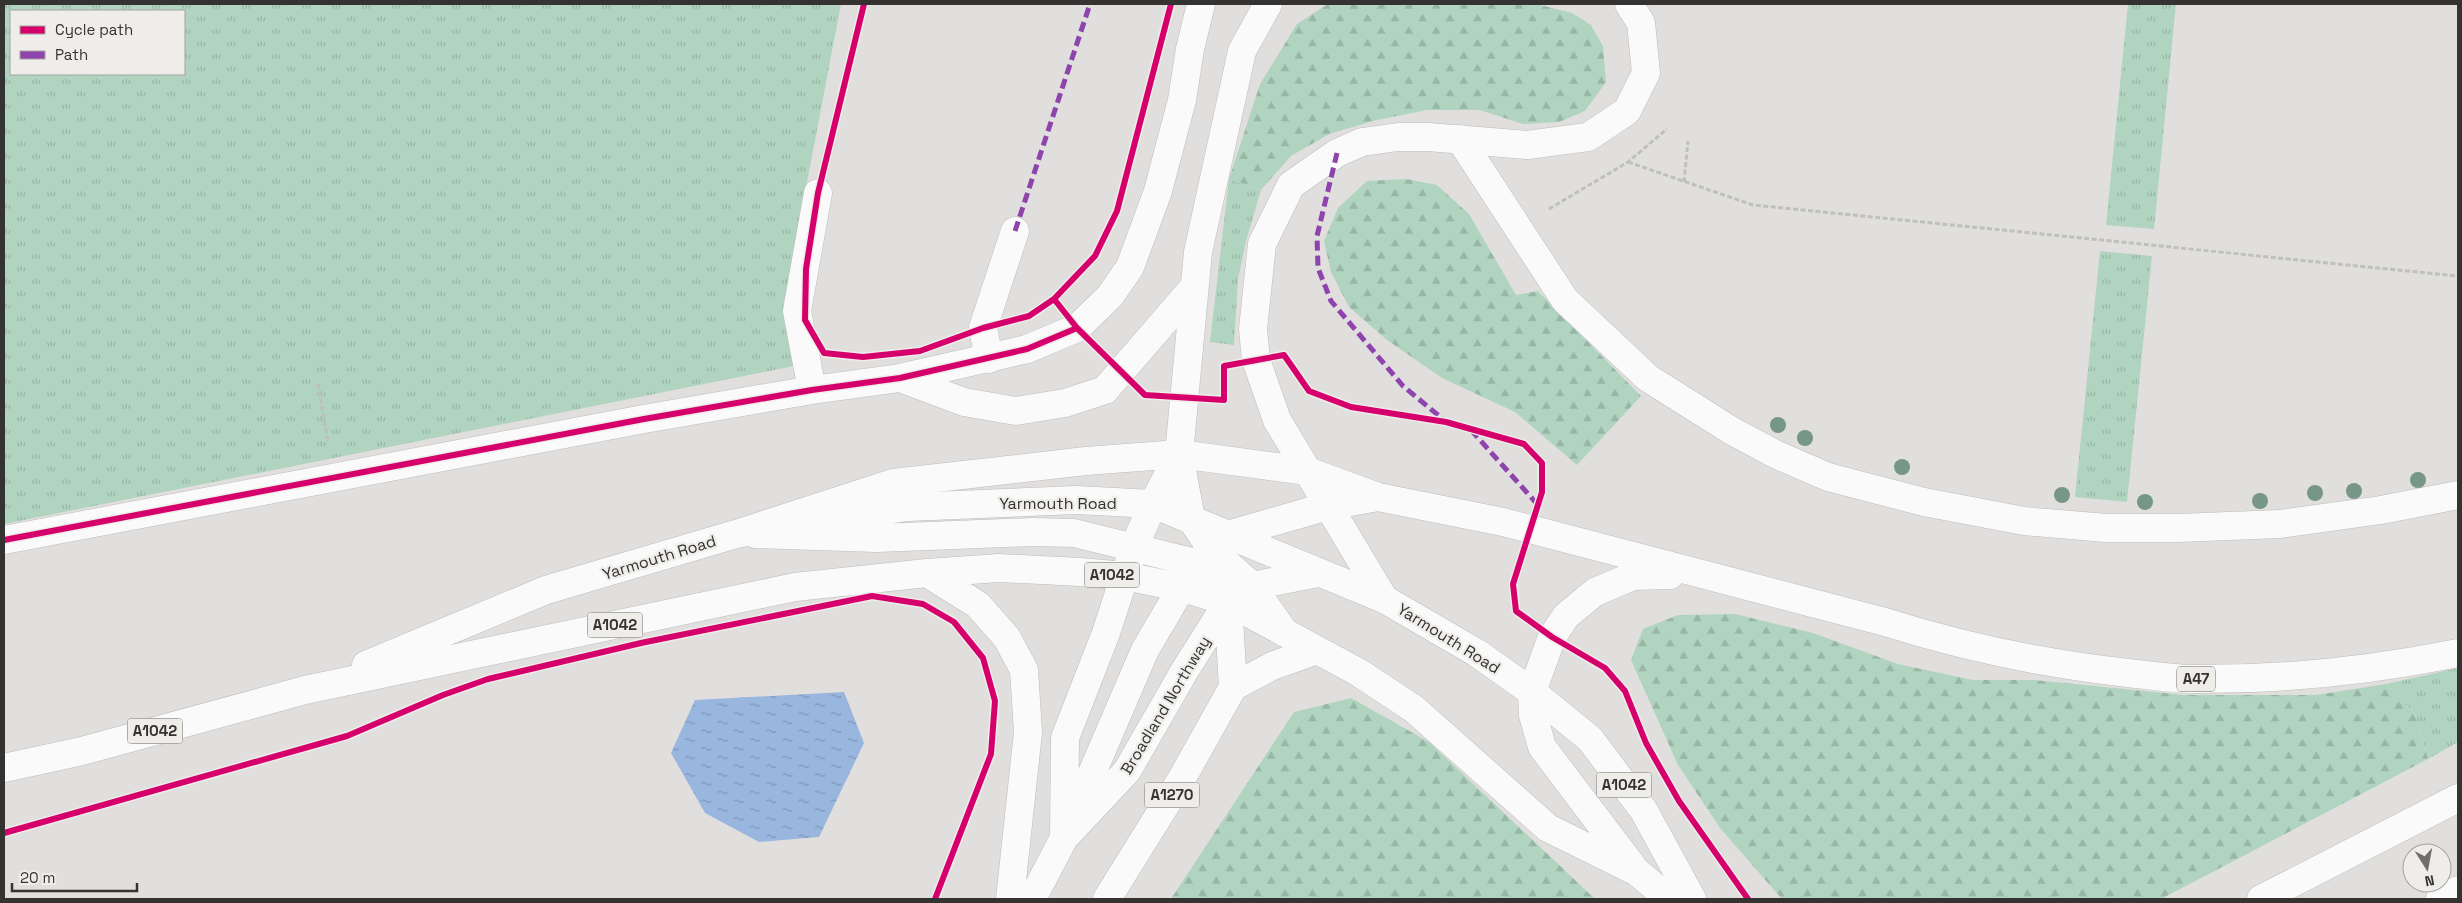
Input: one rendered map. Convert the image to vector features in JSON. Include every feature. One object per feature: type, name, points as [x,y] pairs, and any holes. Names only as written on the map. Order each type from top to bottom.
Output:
[{"type":"main road","points":[[4,540],[644,419],[812,390],[900,378],[1027,349],[1077,328],[1110,296],[1130,267],[1158,191],[1182,100],[1190,49],[1201,4]]},
{"type":"main road","points":[[1191,519],[1179,454],[1194,287],[1200,243],[1242,51],[1268,4]]},
{"type":"main road","points":[[1384,598],[1277,420],[1256,360],[1253,329],[1262,244],[1292,185],[1337,153],[1362,142],[1398,137],[1460,139],[1527,145],[1588,137],[1627,111],[1646,73],[1641,23],[1629,4]]},
{"type":"main road","points":[[1460,139],[1565,300],[1648,378],[1732,431],[1775,454],[1828,477],[1924,502],[2015,519],[2106,528],[2178,528],[2280,524],[2380,510],[2458,495]]},
{"type":"main road","points":[[812,390],[797,311],[818,193]]},
{"type":"main road","points":[[989,359],[983,328],[1016,231]]},
{"type":"main road","points":[[900,378],[964,402],[1016,411],[1065,403],[1105,390],[1194,287]]},
{"type":"main road","points":[[1064,838],[1065,738],[1106,633],[1134,547],[1153,504],[1179,454]]},
{"type":"main road","points":[[736,534],[892,482],[1086,461],[1179,454],[1307,471],[1378,497],[1503,522],[1702,574]]},
{"type":"main road","points":[[736,534],[877,538],[1033,532],[1074,533],[1134,547],[1213,549],[1328,506],[1378,497]]},
{"type":"main road","name":"Yarmouth Road","points":[[305,690],[546,590],[736,534],[907,507],[1076,500],[1153,504],[1191,519],[1213,549],[1318,573],[1384,598],[1477,653],[1532,692],[1590,739],[1644,811],[1692,899]]},
{"type":"main road","points":[[1213,549],[1252,586],[1285,632]]},
{"type":"main road","points":[[1064,838],[1145,650],[1183,588],[1213,549]]},
{"type":"main road","points":[[1213,549],[1228,602],[1252,586],[1318,573]]},
{"type":"main road","name":"Yarmouth Road","points":[[4,768],[82,751],[305,690],[795,587],[927,573],[999,568],[1125,576],[1183,588],[1228,602],[1366,676],[1414,709],[1548,828],[1637,872],[1669,899]]},
{"type":"main road","points":[[927,573],[978,605],[1007,638],[1024,670],[1028,732],[1010,899]]},
{"type":"main road","points":[[1637,872],[1542,747],[1533,715],[1532,692],[1552,637],[1566,616],[1595,592],[1634,576],[1702,574]]},
{"type":"main road","name":"A47","points":[[1702,574],[1935,638],[2029,658],[2112,671],[2186,679],[2255,678],[2336,673],[2392,666],[2458,653]]},
{"type":"main road","name":"Broadland Northway","points":[[1228,602],[1233,687]]},
{"type":"main road","name":"Broadland Northway","points":[[1032,899],[1064,838],[1127,771],[1185,670],[1228,602]]},
{"type":"main road","points":[[1233,687],[1272,666],[1317,650]]},
{"type":"main road","name":"A1270","points":[[1107,899],[1181,780],[1233,687]]},
{"type":"main road","points":[[2261,899],[2458,798]]},
{"type":"main road","points":[[2440,899],[2458,890]]},
{"type":"path","points":[[1518,227],[1628,162],[1667,129]]},
{"type":"path","points":[[1684,182],[1688,141]]},
{"type":"path","points":[[1628,162],[1753,205],[2458,276]]},
{"type":"path","points":[[318,384],[334,478]]},
{"type":"green space","points":[[4,4],[841,4],[787,287],[794,366],[4,524]]},
{"type":"green space","points":[[1328,4],[1536,4],[1572,13],[1591,25],[1603,46],[1606,82],[1585,111],[1559,122],[1523,124],[1480,110],[1427,110],[1377,120],[1329,134],[1291,156],[1261,190],[1229,179],[1260,84],[1297,24]]},
{"type":"green space","points":[[2128,4],[2176,4],[2154,229],[2106,225]]},
{"type":"green space","points":[[1229,179],[1261,190],[1246,241],[1238,279],[1234,345],[1210,342]]},
{"type":"green space","points":[[1406,179],[1437,185],[1469,214],[1516,295],[1538,291],[1641,396],[1577,465],[1515,412],[1442,378],[1387,340],[1349,307],[1331,272],[1324,241],[1338,208],[1367,181]]},
{"type":"green space","points":[[2100,251],[2152,256],[2127,502],[2075,497]]},
{"type":"green space","points":[[1735,614],[1813,633],[1898,664],[1973,680],[2034,680],[2185,695],[2316,695],[2386,684],[2415,714],[2428,759],[2161,899],[1782,899],[1720,828],[1678,765],[1631,660],[1643,629],[1678,615]]},
{"type":"green space","points":[[2458,668],[2458,742],[2428,759],[2415,714],[2386,684]]},
{"type":"green space","points":[[1351,698],[1429,742],[1595,899],[1171,899],[1294,712]]},
{"type":"water","points":[[844,692],[864,743],[819,837],[759,842],[705,813],[671,753],[695,700]]},
{"type":"marked path","points":[[1015,231],[1090,4]]},
{"type":"marked path","points":[[1337,153],[1317,236],[1318,268],[1331,301],[1403,386],[1444,420]]},
{"type":"marked path","points":[[1471,430],[1538,505]]},
{"type":"cycle path","points":[[864,4],[818,193],[806,269],[805,320],[824,353],[863,357],[920,351],[983,328],[1029,316],[1054,299],[1095,256],[1117,211],[1171,4]]},
{"type":"cycle path","points":[[1054,299],[1077,328],[1145,395],[1224,400],[1224,366],[1284,355],[1309,391],[1351,407],[1446,422],[1524,444],[1542,463],[1542,492],[1513,584],[1516,611],[1552,637],[1605,668],[1625,691],[1646,743],[1679,801],[1748,899]]},
{"type":"cycle path","points":[[4,540],[644,419],[812,390],[900,378],[1027,349],[1077,328]]},
{"type":"cycle path","points":[[4,833],[347,736],[443,695],[488,679],[641,643],[872,596],[923,604],[954,622],[983,658],[995,701],[991,754],[935,899]]}]
